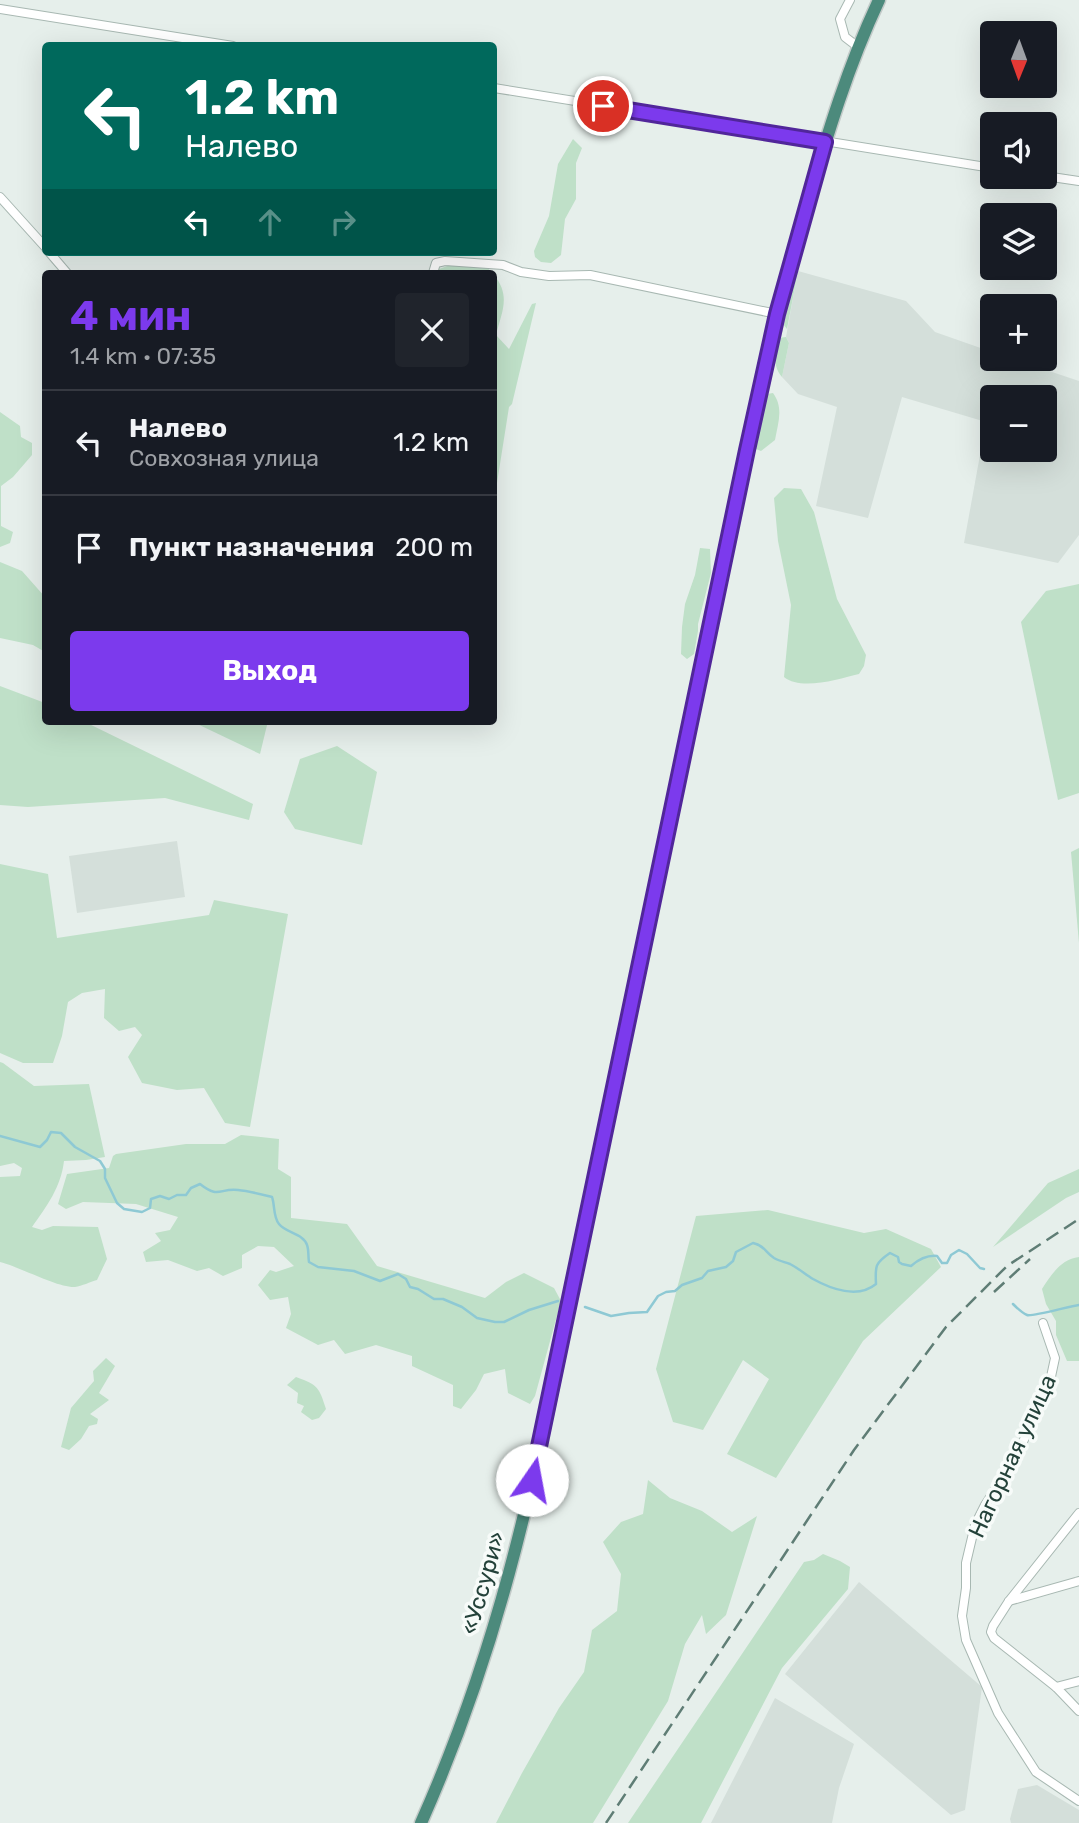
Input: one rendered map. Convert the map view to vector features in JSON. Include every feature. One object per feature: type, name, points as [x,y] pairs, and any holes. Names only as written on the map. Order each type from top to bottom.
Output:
[{"type":"highway","name":"«Уссури»","points":[[421,1823],[456,1738],[484,1659],[509,1575],[526,1507],[777,314],[825,142],[858,47],[879,0]]},
{"type":"street","points":[[850,0],[840,19],[845,37],[858,47]]},
{"type":"street","points":[[0,9],[208,42]]},
{"type":"street","points":[[497,88],[980,166]]},
{"type":"street","points":[[1057,178],[1079,181]]},
{"type":"street","points":[[0,197],[42,244]]},
{"type":"street","points":[[52,256],[64,270]]},
{"type":"street","points":[[434,270],[436,264],[445,261],[503,265],[522,272],[549,276],[590,275],[777,314]]},
{"type":"street","name":"Нагорная улица","points":[[1043,1322],[1055,1359],[1049,1385],[1014,1461],[975,1525],[966,1563],[962,1616],[966,1640],[998,1713],[1036,1772],[1079,1801]]},
{"type":"street","points":[[1079,1513],[1009,1601],[991,1632],[994,1638],[1056,1687],[1079,1711]]},
{"type":"street","points":[[1009,1601],[1079,1581]]},
{"type":"street","points":[[1056,1687],[1079,1681]]},
{"type":"shaded area","points":[[798,271],[906,301],[935,332],[980,348],[980,371],[1049,371],[1079,381],[1079,535],[1058,563],[964,543],[980,455],[980,462],[1057,462],[1057,385],[980,385],[980,420],[902,397],[868,518],[816,506],[837,407],[798,394],[782,377],[789,343],[786,337]]},
{"type":"shaded area","points":[[177,841],[185,897],[77,913],[69,856]]},
{"type":"shaded area","points":[[859,1582],[982,1687],[965,1810],[951,1815],[785,1674]]},
{"type":"shaded area","points":[[775,1698],[854,1744],[839,1788],[832,1823],[711,1823]]},
{"type":"shaded area","points":[[1037,1785],[1079,1810],[1079,1823],[1011,1823],[1018,1789]]},
{"type":"green space","points":[[573,139],[582,148],[576,163],[576,199],[565,219],[561,255],[551,263],[541,262],[535,257],[534,251],[549,216],[558,164]]},
{"type":"green space","points":[[453,264],[486,266],[489,270],[439,270]]},
{"type":"green space","points":[[798,271],[787,329],[780,320],[794,272]]},
{"type":"green space","points":[[497,280],[504,297],[497,331]]},
{"type":"green space","points":[[536,303],[512,404],[509,407],[497,483],[497,336],[509,349],[532,304]]},
{"type":"green space","points":[[786,337],[789,343],[782,377],[777,368],[775,353],[778,338]]},
{"type":"green space","points":[[773,393],[778,404],[779,422],[775,440],[761,451],[756,449],[753,437],[761,400],[767,394]]},
{"type":"green space","points":[[0,412],[20,426],[21,437],[32,443],[32,455],[13,477],[1,486],[1,526],[13,532],[10,543],[0,547]]},
{"type":"green space","points":[[784,488],[801,489],[814,512],[837,599],[866,655],[859,674],[810,684],[784,677],[791,605],[778,541],[774,498]]},
{"type":"green space","points":[[700,548],[710,549],[711,573],[698,624],[694,654],[687,659],[681,654],[682,627],[685,604],[695,575]]},
{"type":"green space","points":[[0,562],[22,571],[42,594],[42,650],[33,645],[0,638]]},
{"type":"green space","points":[[1079,584],[1079,793],[1058,800],[1021,622],[1046,591]]},
{"type":"green space","points":[[0,686],[42,702],[42,725],[91,725],[253,804],[249,820],[165,798],[28,807],[0,805]]},
{"type":"green space","points":[[199,725],[267,725],[260,754]]},
{"type":"green space","points":[[337,746],[377,772],[362,845],[295,829],[284,812],[300,759]]},
{"type":"green space","points":[[1079,848],[1079,943],[1071,852]]},
{"type":"green space","points":[[0,864],[48,874],[57,938],[209,915],[214,900],[288,914],[250,1127],[225,1123],[204,1088],[177,1090],[142,1083],[128,1057],[142,1035],[135,1027],[119,1031],[104,1018],[105,989],[82,993],[68,1002],[62,1036],[53,1063],[23,1063],[0,1053]]},
{"type":"green space","points":[[0,1062],[34,1086],[89,1084],[105,1157],[64,1161],[57,1188],[32,1227],[42,1230],[53,1226],[98,1227],[107,1259],[97,1280],[75,1287],[68,1286],[0,1262],[0,1177],[20,1176],[22,1168],[14,1163],[0,1166]]},
{"type":"green space","points":[[241,1135],[279,1139],[278,1169],[291,1177],[291,1218],[347,1224],[377,1266],[485,1298],[506,1282],[524,1273],[554,1288],[561,1301],[535,1396],[530,1404],[508,1393],[505,1369],[484,1374],[476,1390],[461,1409],[453,1406],[453,1385],[412,1366],[412,1356],[376,1345],[345,1354],[334,1340],[318,1345],[286,1328],[291,1314],[288,1297],[270,1300],[258,1285],[270,1270],[276,1272],[294,1266],[274,1247],[258,1246],[242,1255],[242,1268],[223,1276],[209,1268],[197,1271],[168,1260],[146,1262],[143,1252],[161,1241],[155,1233],[170,1230],[178,1217],[136,1204],[83,1202],[66,1209],[58,1204],[67,1174],[109,1168],[116,1154],[186,1144],[225,1144]]},
{"type":"green space","points":[[1079,1169],[1079,1192],[993,1247],[1048,1183]]},
{"type":"green space","points":[[768,1210],[864,1233],[886,1229],[931,1249],[941,1267],[863,1341],[776,1478],[727,1454],[769,1379],[743,1360],[703,1430],[673,1422],[656,1369],[696,1216]]},
{"type":"green space","points":[[1079,1257],[1079,1361],[1067,1361],[1056,1335],[1056,1321],[1046,1304],[1042,1289],[1062,1264]]},
{"type":"green space","points":[[106,1358],[115,1366],[99,1393],[109,1400],[90,1414],[98,1419],[97,1424],[89,1426],[81,1439],[69,1450],[61,1447],[71,1408],[94,1381],[93,1371]]},
{"type":"green space","points":[[296,1377],[309,1382],[319,1391],[326,1409],[319,1418],[312,1420],[301,1412],[304,1406],[297,1403],[298,1393],[287,1385]]},
{"type":"green space","points":[[648,1480],[670,1498],[702,1511],[732,1532],[757,1516],[726,1615],[706,1634],[702,1615],[685,1644],[668,1701],[593,1823],[496,1823],[559,1708],[584,1672],[592,1630],[617,1611],[621,1574],[603,1542],[621,1522],[643,1514]]},
{"type":"green space","points":[[823,1554],[850,1567],[848,1589],[782,1668],[701,1823],[628,1823],[804,1562]]},
{"type":"waterway","points":[[0,1136],[40,1147],[51,1132],[61,1133],[75,1147],[100,1161],[117,1203],[124,1209],[142,1212],[150,1208],[151,1199],[186,1195],[191,1188],[200,1184],[215,1192],[238,1190],[272,1197],[277,1221],[305,1241],[309,1262],[318,1267],[354,1271],[380,1281],[398,1274],[406,1279],[410,1287],[434,1299],[443,1299],[462,1307],[477,1318],[504,1322],[529,1310],[558,1301]]},
{"type":"waterway","points":[[585,1307],[611,1316],[647,1312],[658,1296],[702,1278],[708,1271],[726,1267],[733,1261],[736,1252],[753,1243],[813,1279],[844,1291],[861,1291],[876,1284],[877,1266],[890,1253],[898,1257],[902,1264],[911,1266],[923,1258],[933,1256],[937,1256],[942,1263],[947,1263],[951,1255],[959,1250],[984,1269]]},
{"type":"waterway","points":[[1013,1304],[1027,1315],[1079,1305]]},
{"type":"railway","points":[[606,1823],[854,1450],[946,1327],[1007,1266],[1079,1219]]},
{"type":"railway","points":[[994,1292],[1030,1259]]},
{"type":"route","points":[[532,1480],[747,450],[777,314],[825,142],[603,106]]}]
